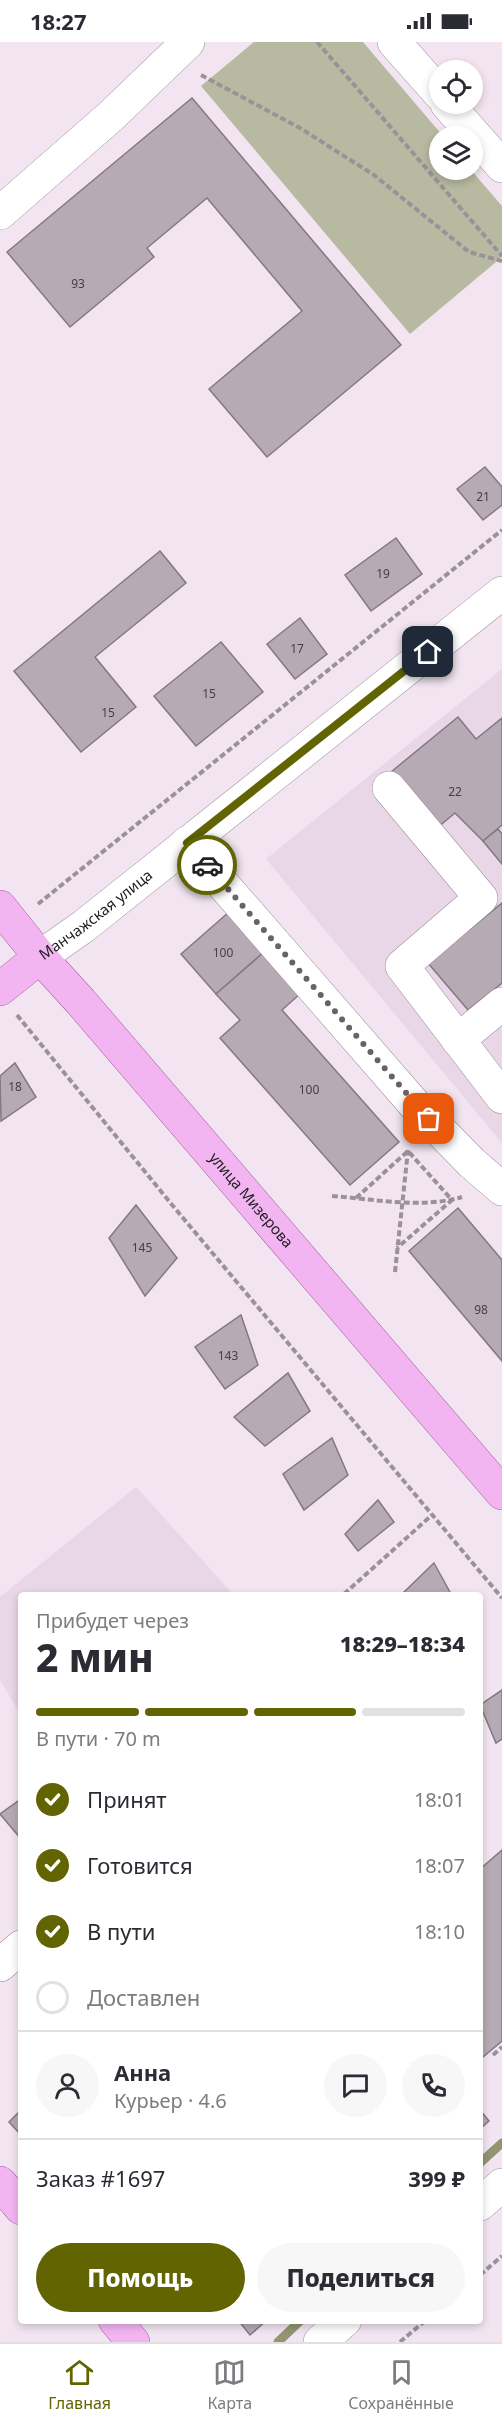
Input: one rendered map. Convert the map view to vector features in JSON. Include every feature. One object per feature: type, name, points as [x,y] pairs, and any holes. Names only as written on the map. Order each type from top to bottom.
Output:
[{"type":"main road","name":"улица Мизерова","points":[[6,915],[502,1493]]},
{"type":"main road","name":"Манчажская улица","points":[[8,1000],[40,957]]},
{"type":"main road","points":[[0,2183],[18,2204]]},
{"type":"main road","points":[[118,2324],[133,2342]]},
{"type":"street","points":[[0,213],[157,73],[188,42]]},
{"type":"street","points":[[394,42],[429,82]]},
{"type":"street","points":[[456,114],[502,166]]},
{"type":"street","name":"Манчажская улица","points":[[40,957],[84,926],[502,593]]},
{"type":"street","points":[[389,788],[481,898],[402,966],[502,1097]]},
{"type":"street","points":[[187,843],[415,1105],[472,1163],[502,1187]]},
{"type":"street","points":[[458,1040],[502,1004]]},
{"type":"street","points":[[0,1965],[18,1950]]},
{"type":"street","points":[[320,2342],[340,2324]]},
{"type":"path","points":[[317,42],[502,256]]},
{"type":"path","points":[[157,73],[201,74],[300,128],[374,175],[469,252],[502,261]]},
{"type":"path","points":[[6,915],[58,888],[502,530]]},
{"type":"path","points":[[8,1000],[173,1206],[502,1598]]},
{"type":"path","points":[[395,1272],[415,1105]]},
{"type":"path","points":[[356,1198],[408,1151]]},
{"type":"path","points":[[408,1151],[452,1200]]},
{"type":"path","points":[[332,1196],[402,1202],[452,1200],[502,1187]]},
{"type":"path","points":[[397,1248],[452,1200]]},
{"type":"path","points":[[346,1592],[432,1515]]},
{"type":"path","points":[[493,2055],[502,2047]]},
{"type":"path","points":[[483,2272],[502,2256]]},
{"type":"path","points":[[400,2342],[421,2324]]},
{"type":"shaded area","points":[[502,669],[502,1143],[266,859]]},
{"type":"shaded area","points":[[136,1487],[231,1592],[18,1592],[18,1710],[0,1680],[0,1597]]},
{"type":"green space","points":[[254,42],[363,42],[434,126],[429,126],[429,180],[480,180],[502,206],[502,257],[410,334],[201,86]]},
{"type":"building","points":[[192,98],[401,345],[267,457],[209,389],[302,311],[207,198],[147,248],[154,257],[70,327],[7,252]]},
{"type":"building","points":[[485,467],[502,487],[502,505],[483,520],[457,489]]},
{"type":"building","points":[[396,538],[422,574],[371,611],[345,575]]},
{"type":"building","points":[[160,551],[186,583],[95,657],[136,707],[81,752],[14,671]]},
{"type":"building","points":[[300,618],[327,654],[295,679],[267,644]]},
{"type":"building","points":[[221,642],[263,692],[196,746],[154,696]]},
{"type":"building","points":[[458,717],[476,739],[502,718],[502,825],[483,841],[455,813],[437,828],[391,772]]},
{"type":"building","points":[[498,829],[502,834],[502,864],[483,841]]},
{"type":"building","points":[[502,903],[502,983],[468,1010],[428,963]]},
{"type":"building","points":[[229,912],[264,952],[216,994],[181,954]]},
{"type":"building","points":[[264,952],[301,993],[282,1010],[399,1142],[350,1185],[220,1038],[240,1020],[216,994]]},
{"type":"building","points":[[15,1063],[36,1097],[1,1121],[0,1076]]},
{"type":"building","points":[[136,1205],[177,1258],[145,1296],[109,1238]]},
{"type":"building","points":[[458,1208],[502,1260],[502,1361],[409,1251]]},
{"type":"building","points":[[241,1315],[258,1365],[225,1389],[195,1347]]},
{"type":"building","points":[[288,1373],[310,1411],[265,1446],[234,1417]]},
{"type":"building","points":[[332,1438],[348,1475],[304,1510],[283,1474]]},
{"type":"building","points":[[378,1500],[394,1522],[358,1551],[345,1534]]},
{"type":"building","points":[[434,1563],[450,1592],[404,1592]]},
{"type":"building","points":[[502,1690],[502,1739],[496,1743],[483,1712],[483,1703]]},
{"type":"building","points":[[18,1801],[18,1835],[0,1814]]},
{"type":"building","points":[[502,1850],[502,2041],[483,2057],[483,1866]]},
{"type":"building","points":[[18,2113],[18,2132],[9,2122]]},
{"type":"building","points":[[483,2114],[489,2121],[483,2126]]},
{"type":"building","points":[[241,2324],[262,2324],[250,2335]]},
{"type":"waterway","points":[[483,2160],[502,2143]]},
{"type":"waterway","points":[[278,2342],[297,2324]]},
{"type":"way so far","points":[[207,865],[429,1119]]},
{"type":"route","points":[[207,865],[187,843],[428,652]]}]
